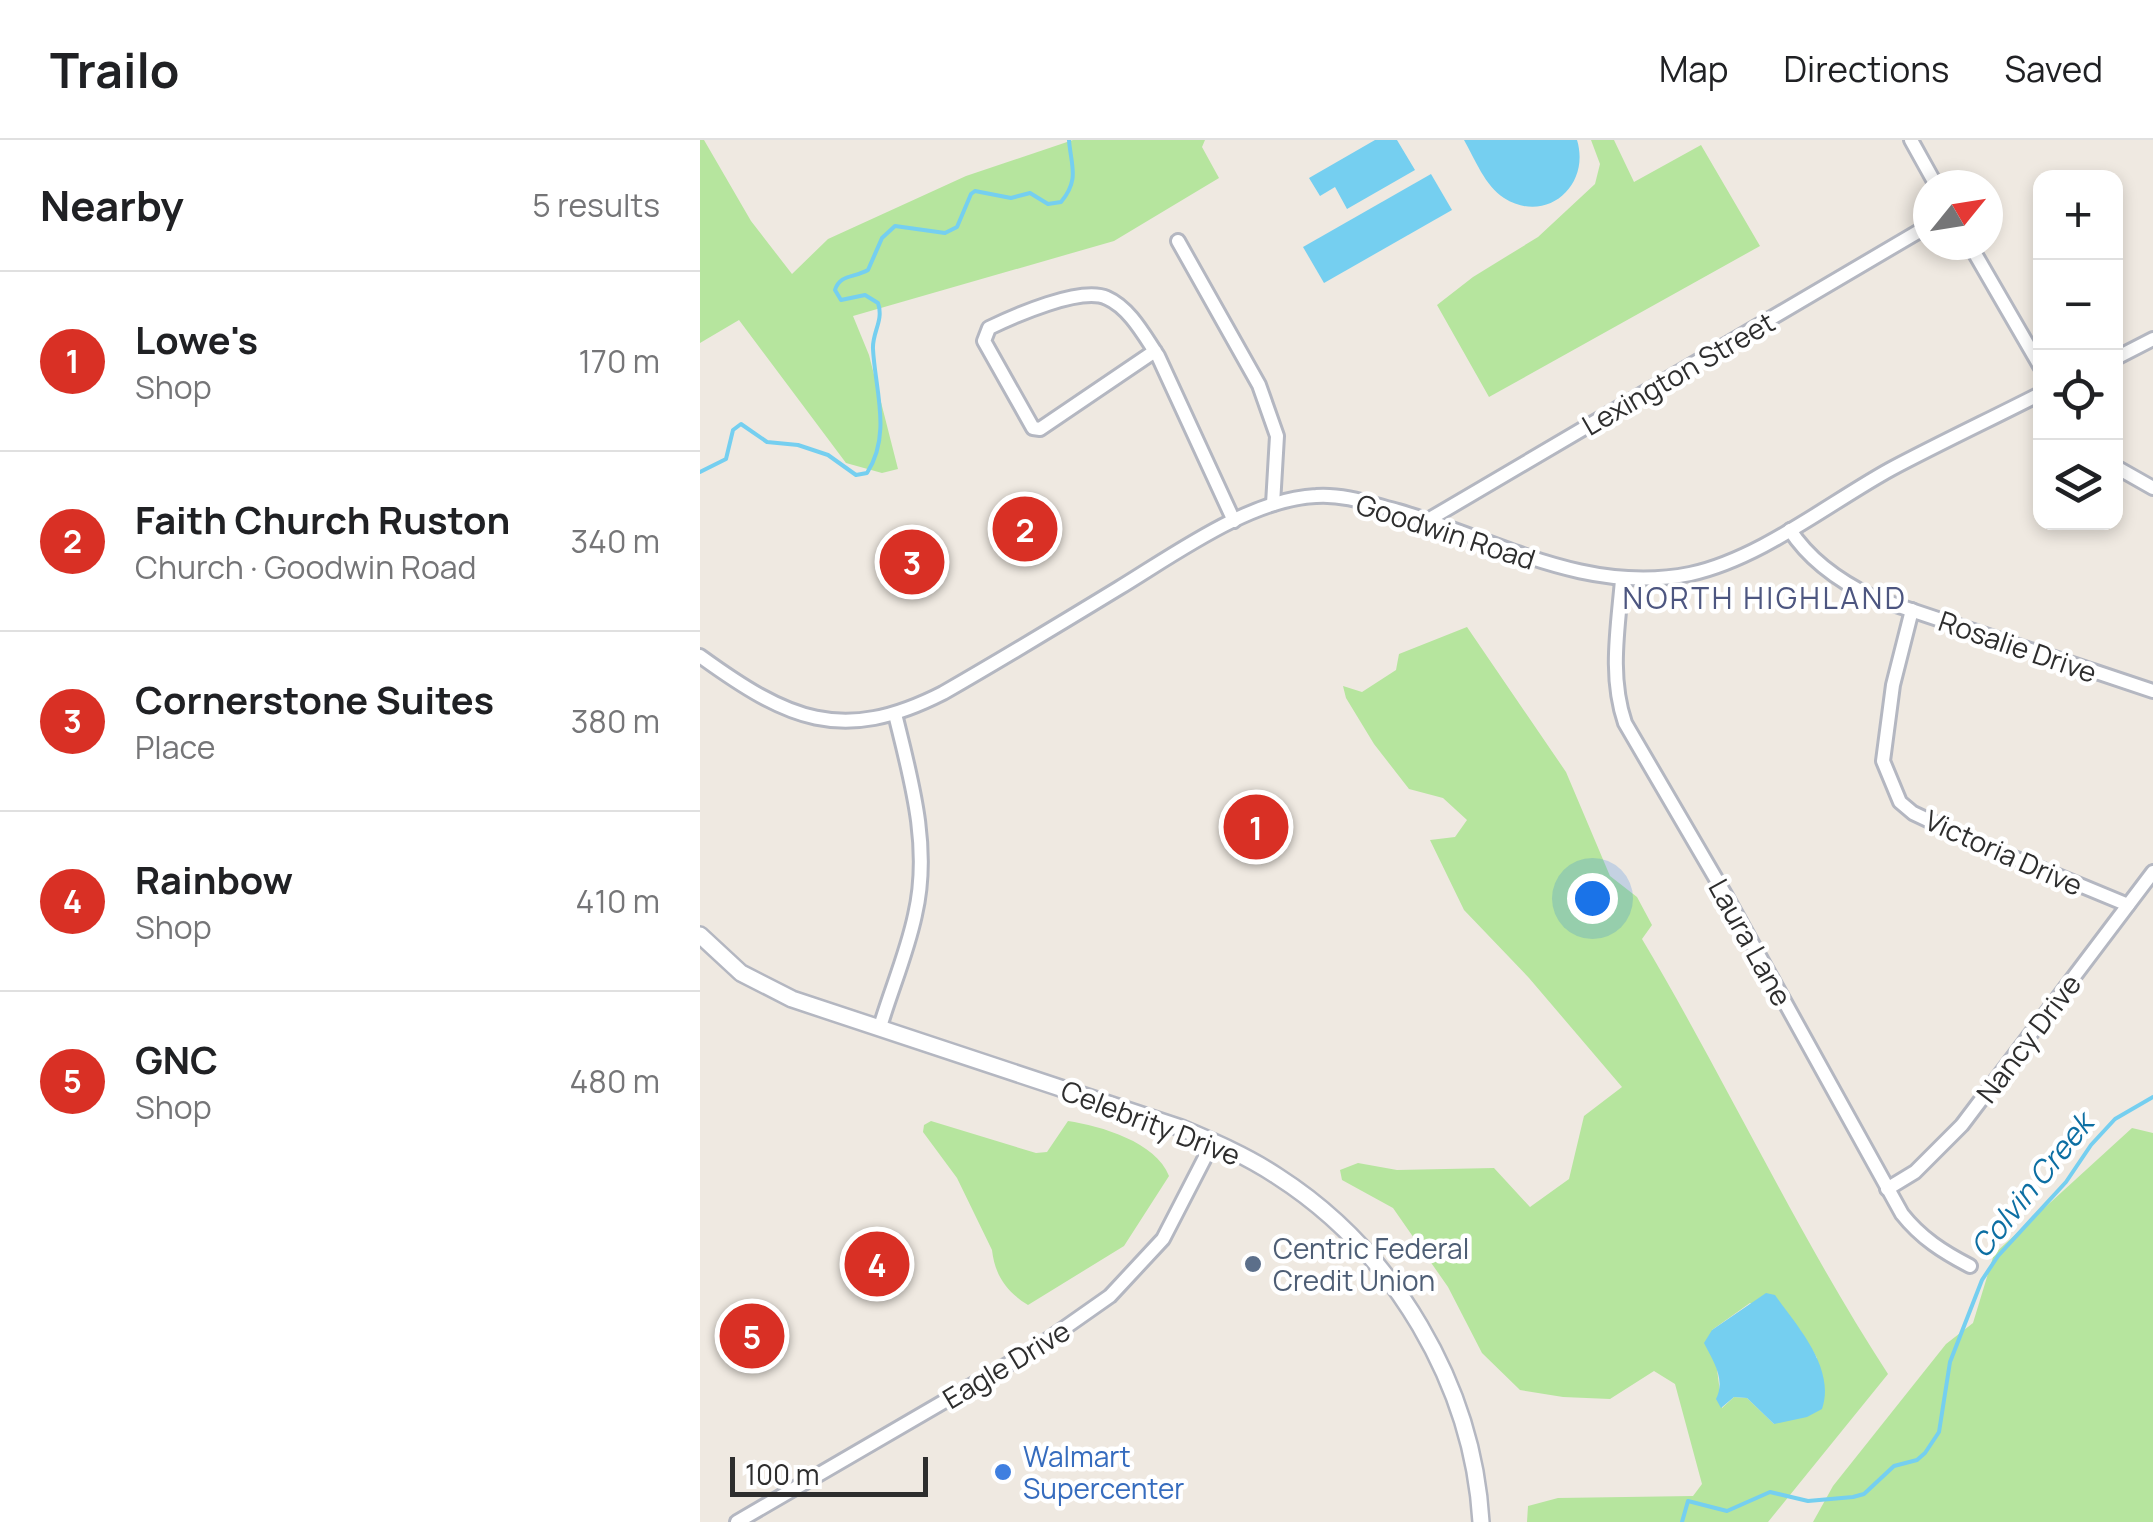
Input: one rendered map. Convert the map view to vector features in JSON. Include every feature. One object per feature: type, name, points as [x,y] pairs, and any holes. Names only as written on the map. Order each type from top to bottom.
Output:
[{"type":"street","points":[[1911,140],[1928,170]]},
{"type":"street","name":"Lexington Street","points":[[1428,520],[1913,235]]},
{"type":"street","points":[[1178,240],[1259,385],[1277,436],[1273,504]]},
{"type":"street","points":[[1979,260],[2033,354]]},
{"type":"street","points":[[1155,351],[1040,429],[1033,428],[984,341],[989,328],[1006,320],[1092,294],[1121,307],[1155,351],[1234,522]]},
{"type":"street","points":[[2123,354],[2153,339]]},
{"type":"street","name":"Goodwin Road","points":[[700,656],[764,698],[820,720],[852,722],[895,714],[942,693],[1234,522],[1273,504],[1320,495],[1352,499],[1428,520],[1568,570],[1622,580],[1693,573],[1730,560],[1790,530],[1890,470],[2033,398]]},
{"type":"street","points":[[2123,471],[2153,488]]},
{"type":"street","name":"Rosalie Drive","points":[[1790,530],[1800,546],[1847,584],[1912,610],[2153,691]]},
{"type":"street","name":"Laura Lane","points":[[1622,580],[1614,671],[1625,723],[1726,896],[1887,1189],[1914,1230],[1970,1266]]},
{"type":"street","name":"Victoria Drive","points":[[1912,610],[1894,685],[1883,761],[1900,802],[1913,813],[1966,838],[2128,905]]},
{"type":"street","points":[[880,1028],[915,915],[920,876],[920,834],[895,714]]},
{"type":"street","name":"Nancy Drive","points":[[1887,1189],[1915,1172],[1962,1125],[2153,872]]},
{"type":"street","name":"Celebrity Drive","points":[[700,935],[741,973],[792,999],[1181,1128],[1280,1178],[1324,1212],[1375,1263],[1415,1316],[1444,1369],[1466,1426],[1478,1480],[1481,1522]]},
{"type":"street","name":"Eagle Drive","points":[[737,1522],[1036,1348],[1110,1296],[1163,1239],[1213,1142]]},
{"type":"green space","points":[[700,140],[704,140],[751,221],[792,274],[828,239],[966,176],[1073,140],[1205,140],[1202,147],[1219,178],[1114,241],[853,316],[869,355],[898,469],[882,473],[846,463],[739,320],[700,343]]},
{"type":"green space","points":[[1591,140],[1614,140],[1634,182],[1701,145],[1760,246],[1489,397],[1437,305],[1473,277],[1538,237],[1595,184],[1600,164]]},
{"type":"green space","points":[[1467,627],[1566,772],[1610,876],[1637,897],[1652,925],[1642,939],[1823,1267],[1888,1374],[1768,1522],[1527,1522],[1528,1506],[1558,1498],[1693,1496],[1702,1484],[1675,1384],[1654,1371],[1610,1399],[1520,1390],[1482,1353],[1448,1287],[1393,1208],[1342,1180],[1340,1170],[1358,1163],[1397,1170],[1494,1168],[1530,1207],[1569,1179],[1584,1116],[1622,1087],[1529,978],[1464,910],[1430,840],[1455,837],[1467,820],[1443,798],[1409,789],[1374,744],[1346,698],[1343,686],[1362,692],[1396,670],[1399,654]],"holes":[[[1750,1303],[1800,1330],[1817,1358],[1774,1424],[1747,1398],[1734,1397],[1722,1408],[1712,1330]]]},
{"type":"green space","points":[[931,1121],[1036,1153],[1047,1152],[1068,1121],[1081,1123],[1140,1145],[1162,1164],[1169,1176],[1124,1246],[1028,1305],[1003,1282],[957,1178],[923,1132],[924,1125]]},
{"type":"green space","points":[[2132,1128],[2153,1133],[2153,1522],[1813,1522],[1833,1486],[1946,1344],[1973,1323],[1994,1254]]},
{"type":"water","points":[[1375,140],[1397,140],[1415,170],[1347,209],[1335,187],[1320,196],[1309,178]]},
{"type":"water","points":[[1464,140],[1577,140],[1577,172],[1571,186],[1549,204],[1520,205],[1491,187]]},
{"type":"water","points":[[1431,174],[1452,210],[1324,283],[1303,247]]},
{"type":"water","points":[[1766,1293],[1775,1295],[1812,1348],[1824,1378],[1825,1394],[1822,1409],[1807,1417],[1774,1424],[1747,1398],[1734,1397],[1721,1408],[1716,1399],[1719,1377],[1704,1343],[1712,1330]]},
{"type":"waterway","points":[[700,472],[726,459],[733,430],[741,424],[767,442],[798,445],[828,455],[856,475],[867,473],[879,443],[873,349],[879,309],[878,303],[865,295],[841,300],[835,290],[837,285],[868,270],[882,238],[895,226],[945,233],[957,227],[975,191],[1011,198],[1030,193],[1048,204],[1061,202],[1072,179],[1069,140]]},
{"type":"waterway","name":"Colvin Creek","points":[[1682,1522],[1688,1501],[1727,1511],[1770,1492],[1808,1501],[1864,1494],[1894,1466],[1917,1460],[1925,1453],[1939,1432],[1950,1362],[1982,1280],[2115,1119],[2153,1097]]},
{"type":"place","name":"Faith Church Ruston","points":[[1025,529]]},
{"type":"place","name":"Cornerstone Suites","points":[[912,562]]},
{"type":"place","name":"Lowe's","points":[[1256,827]]},
{"type":"place","name":"Rainbow","points":[[877,1264]]},
{"type":"place","name":"Centric Federal Credit Union","points":[[1253,1264]]},
{"type":"place","name":"GNC","points":[[752,1336]]},
{"type":"place","name":"Walmart Supercenter","points":[[1003,1472]]},
{"type":"district","name":"NORTH HIGHLAND","points":[[1765,597]]}]
